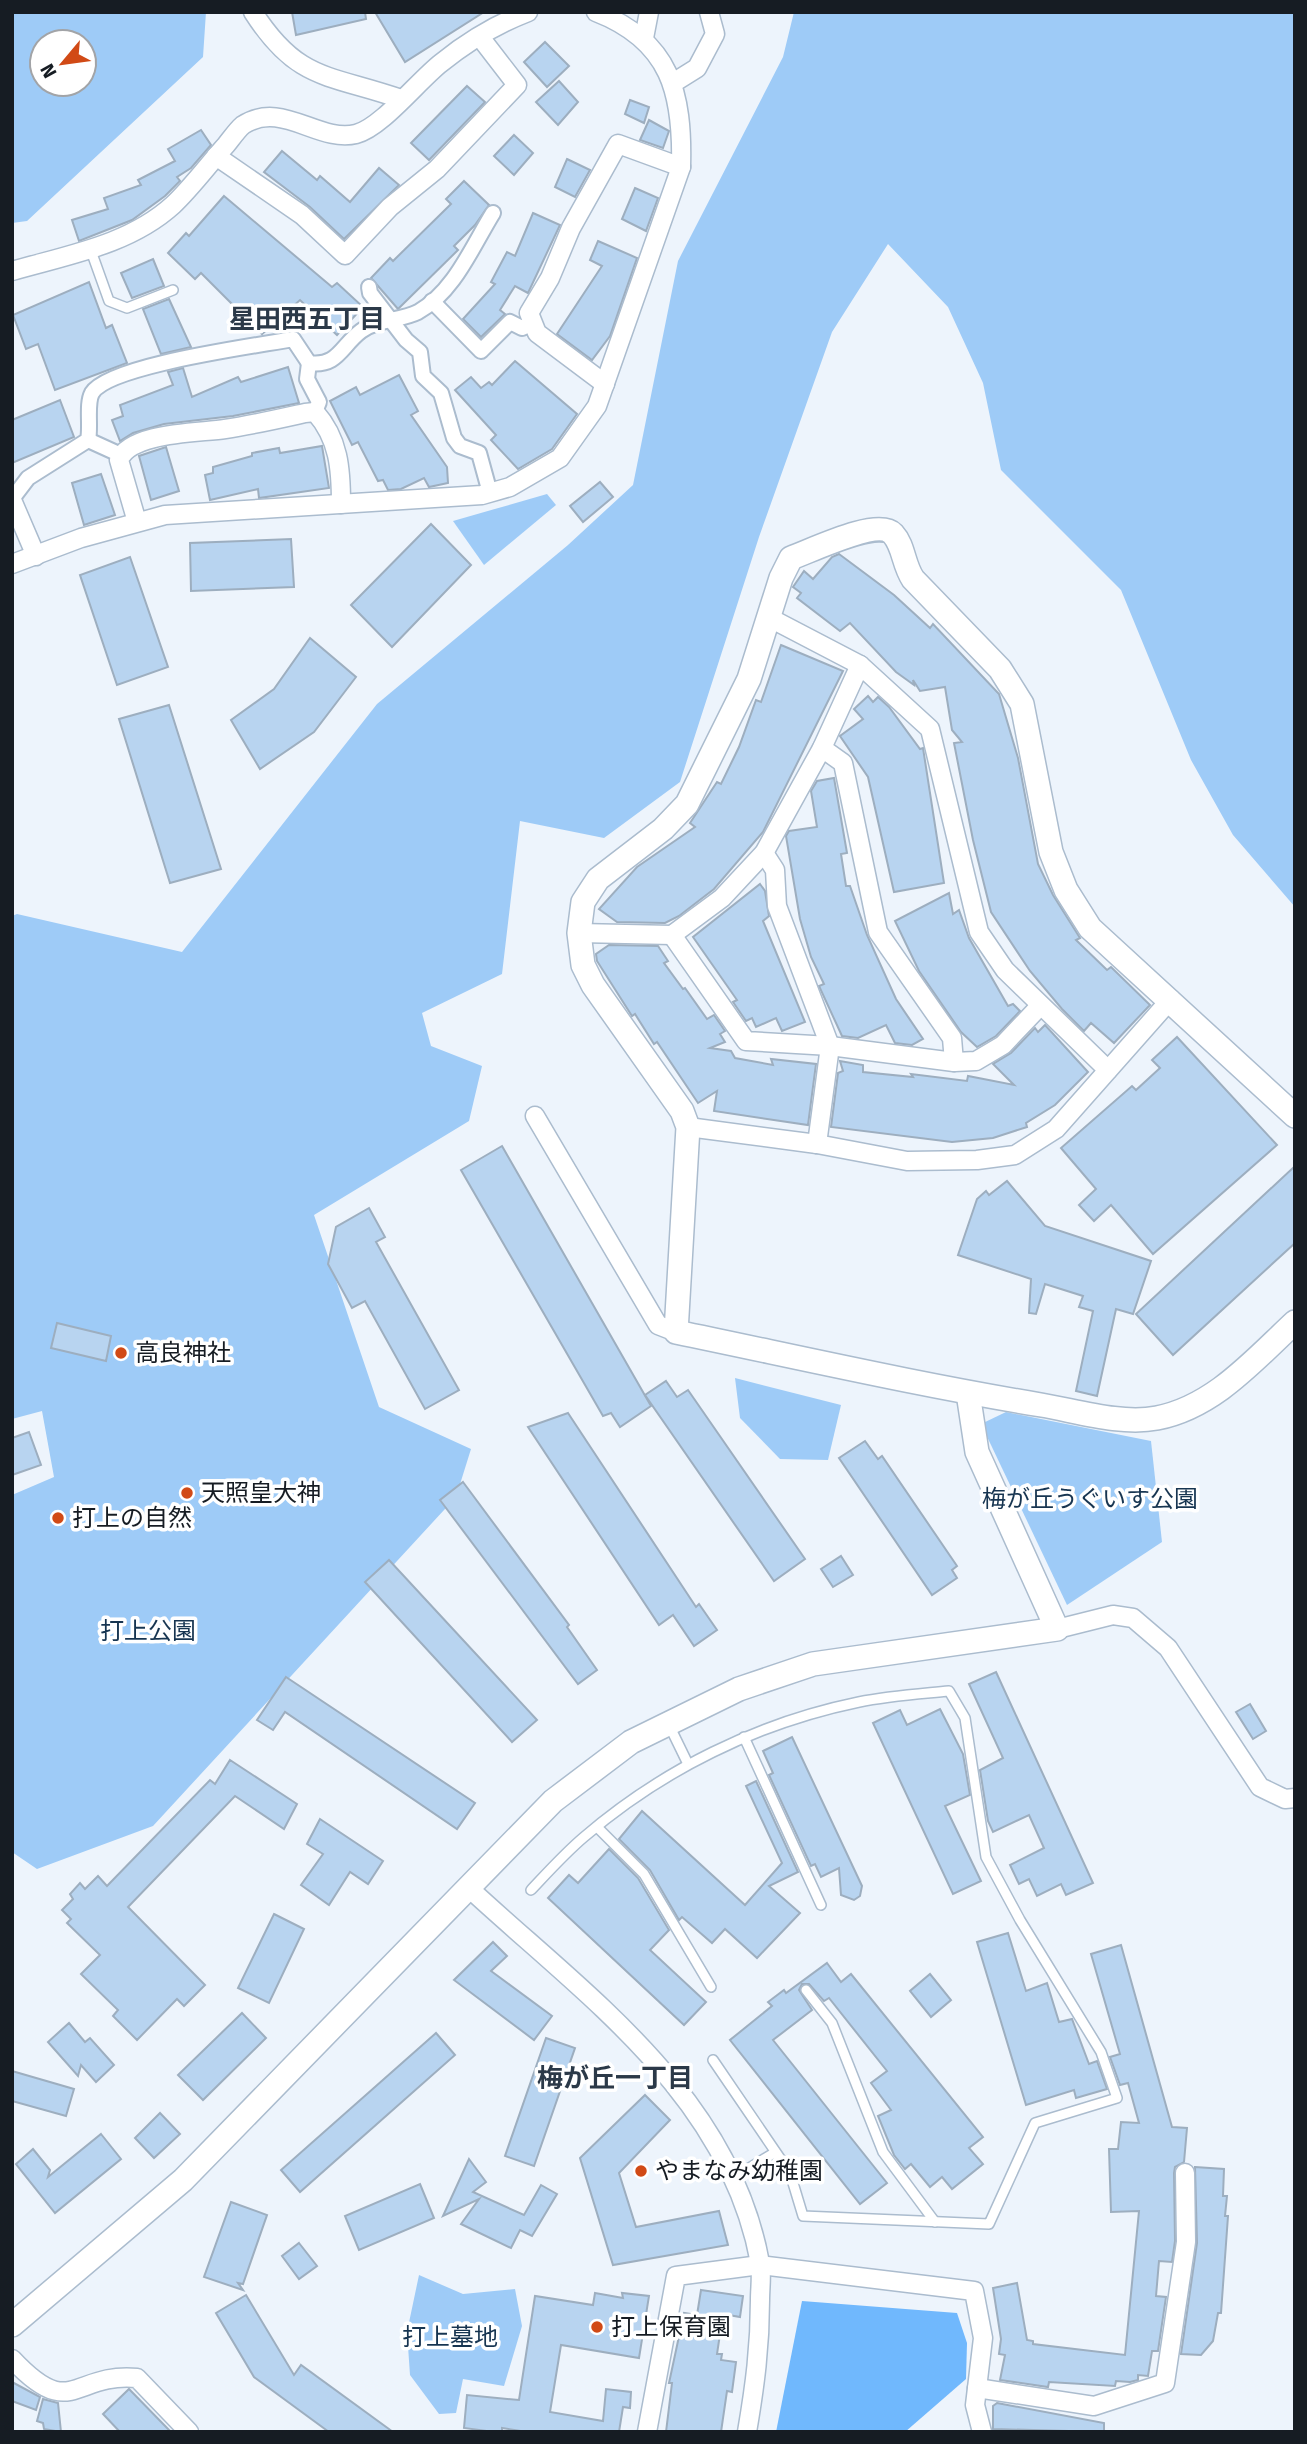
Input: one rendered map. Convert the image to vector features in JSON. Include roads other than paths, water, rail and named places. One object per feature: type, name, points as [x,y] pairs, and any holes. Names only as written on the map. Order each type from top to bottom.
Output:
[{"type":"street","points":[[253,12],[284,54],[305,68],[401,99]]},
{"type":"street","points":[[12,271],[90,248],[149,225],[174,204],[243,125],[268,117],[294,119],[331,134],[356,134],[380,121],[442,62],[506,21],[528,12]]},
{"type":"street","points":[[12,564],[81,538],[137,522],[194,511],[490,493],[510,488],[560,458],[597,406],[681,167],[682,129],[673,83],[644,38],[617,20],[596,12]]},
{"type":"street","points":[[644,38],[649,12]]},
{"type":"street","points":[[673,83],[697,68],[715,34],[709,12]]},
{"type":"street","points":[[216,156],[302,215],[345,255],[390,207],[437,169],[517,85],[480,37]]},
{"type":"street","points":[[605,384],[537,333],[531,324],[529,313],[551,278],[571,228],[618,144],[681,167]]},
{"type":"street","points":[[309,363],[322,365],[335,360],[361,332],[421,310],[448,288],[493,213]]},
{"type":"street","points":[[369,287],[370,293],[406,340],[420,352],[423,376],[441,393],[454,438],[460,446],[479,453],[490,493]]},
{"type":"street","points":[[432,301],[481,351],[510,322],[522,328],[531,324]]},
{"type":"street","points":[[88,440],[90,397],[98,385],[142,368],[293,339],[309,363],[307,379],[319,402],[315,412]]},
{"type":"street","points":[[137,522],[119,460],[121,455],[135,445],[176,433],[224,429],[315,412]]},
{"type":"street","points":[[315,412],[326,424],[335,444],[341,466],[341,504]]},
{"type":"street","points":[[88,440],[121,455]]},
{"type":"street","points":[[36,556],[12,500],[28,478],[88,440]]},
{"type":"street","points":[[676,1332],[688,1127],[682,1111],[593,985],[583,965],[579,933],[583,902],[598,879],[663,829],[687,804],[749,679],[781,578],[791,558],[860,533],[879,528],[891,531],[900,544],[904,565],[913,579],[1000,669],[1022,704],[1051,852],[1066,890],[1090,928],[1171,999],[1295,1115]]},
{"type":"street","points":[[768,617],[860,665],[930,729],[979,932],[1005,970],[1108,1070]]},
{"type":"street","points":[[579,933],[672,935],[722,898],[764,853],[822,748],[860,665]]},
{"type":"street","points":[[822,748],[844,763],[878,932],[952,1038],[954,1062]]},
{"type":"street","points":[[764,853],[775,870],[777,906],[830,1046],[817,1144]]},
{"type":"street","points":[[672,935],[746,1041],[830,1046],[954,1062],[976,1061],[1003,1045],[1040,1006]]},
{"type":"street","points":[[688,1127],[817,1144],[907,1161],[977,1160],[1016,1155],[1056,1129],[1171,999]]},
{"type":"street","points":[[535,1116],[658,1325],[676,1332],[968,1393],[1126,1419],[1156,1419],[1191,1408],[1220,1390],[1295,1322]]},
{"type":"street","points":[[968,1393],[977,1452],[1058,1629]]},
{"type":"street","points":[[12,2325],[183,2180],[553,1801],[631,1742],[739,1689],[813,1664],[1058,1629],[1112,1615],[1133,1618],[1168,1648],[1260,1787],[1285,1799],[1295,1798]]},
{"type":"street","points":[[470,1889],[670,2075],[699,2115],[733,2178],[749,2220],[760,2265],[760,2358],[747,2432]]},
{"type":"street","points":[[977,2388],[1094,2406],[1165,2383],[1186,2242],[1185,2173]]},
{"type":"street","points":[[647,2432],[676,2276],[760,2265],[974,2291],[983,2338],[975,2405],[982,2432]]},
{"type":"street","points":[[12,2359],[50,2391],[67,2394],[117,2376],[137,2378],[189,2432]]},
{"type":"lane","points":[[90,248],[109,301],[127,308],[173,290]]},
{"type":"lane","points":[[531,1890],[597,1826],[688,1764],[744,1737],[763,1728],[860,1702],[949,1691],[965,1718],[986,1857],[1020,1920],[1101,2052],[1117,2098],[1035,2123],[989,2224],[803,2216],[790,2173],[713,2060]]},
{"type":"lane","points":[[668,1723],[688,1764]]},
{"type":"lane","points":[[744,1737],[821,1905]]},
{"type":"lane","points":[[597,1826],[644,1874],[711,1987]]},
{"type":"lane","points":[[806,1990],[832,2023],[883,2152],[935,2222]]},
{"type":"lane","points":[[733,2178],[774,2153]]},
{"type":"place","name":"高良神社","points":[[121,1353]]},
{"type":"place","name":"天照皇大神","points":[[187,1493]]},
{"type":"place","name":"打上の自然","points":[[58,1518]]},
{"type":"place","name":"やまなみ幼稚園","points":[[641,2171]]},
{"type":"place","name":"打上保育園","points":[[597,2327]]},
{"type":"district","name":"星田西五丁目","points":[[307,319]]},
{"type":"district","name":"梅が丘一丁目","points":[[615,2078]]},
{"type":"park label","name":"梅が丘うぐいす公園","points":[[1090,1499]]},
{"type":"park label","name":"打上公園","points":[[148,1631]]},
{"type":"park label","name":"打上墓地","points":[[450,2337]]}]
